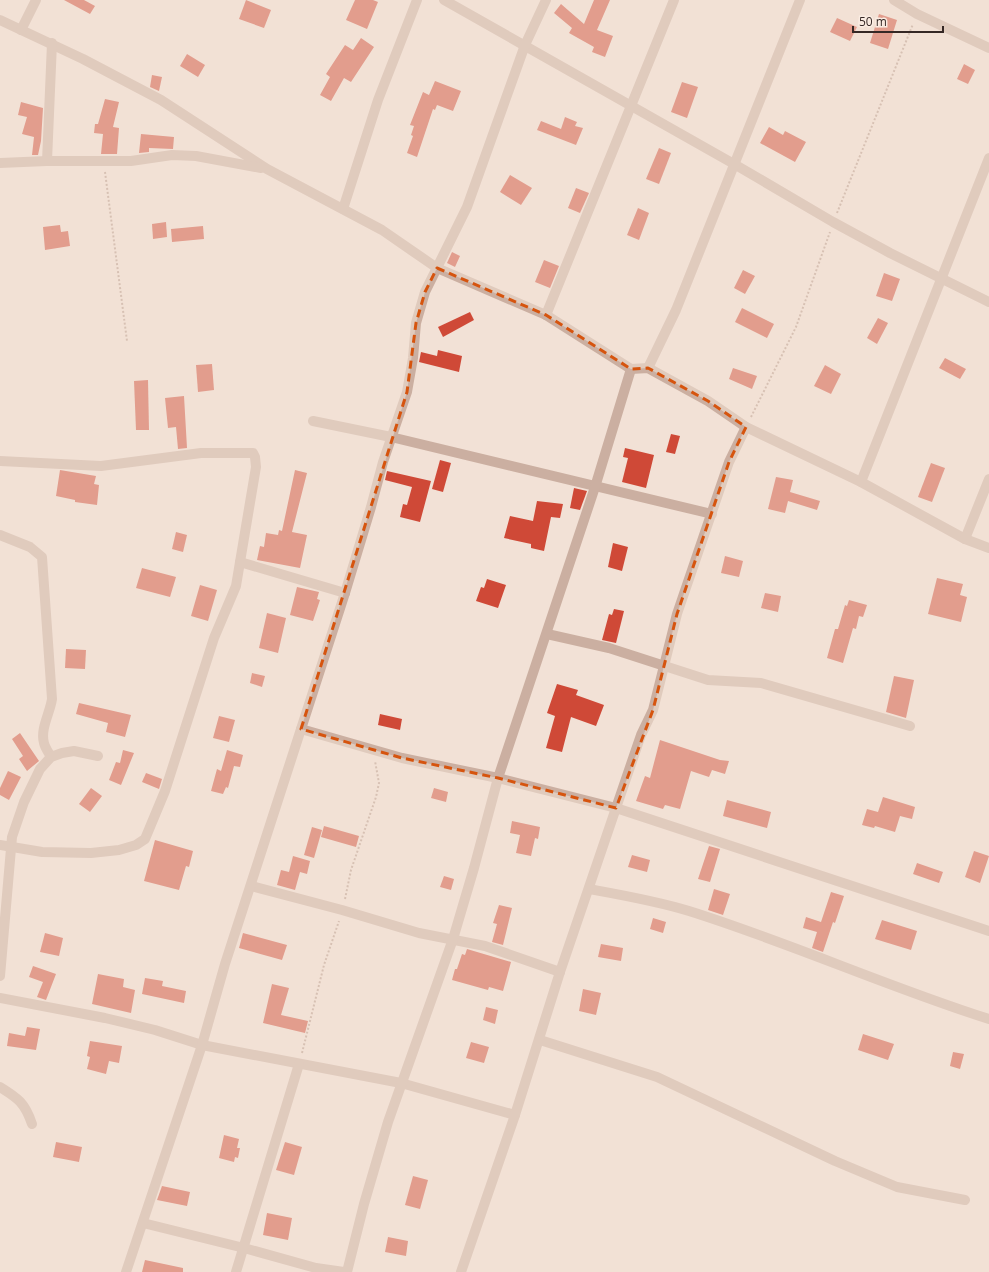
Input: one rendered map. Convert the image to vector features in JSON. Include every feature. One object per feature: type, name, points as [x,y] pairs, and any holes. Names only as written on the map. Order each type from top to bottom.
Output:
[{"type":"street","points":[[21,30],[36,0]]},
{"type":"street","points":[[343,209],[378,100],[417,0]]},
{"type":"street","points":[[444,0],[834,222],[890,253],[989,302]]},
{"type":"street","points":[[126,1272],[202,1045],[225,964],[345,593],[391,437],[407,392],[413,358],[416,323],[425,292],[467,207],[525,45],[546,0]]},
{"type":"street","points":[[546,315],[674,0]]},
{"type":"street","points":[[648,368],[676,310],[800,0]]},
{"type":"street","points":[[894,0],[917,14],[989,48]]},
{"type":"street","points":[[0,20],[52,44],[161,100],[234,149],[267,169],[382,230],[437,268],[546,315],[631,369],[648,368],[708,401],[746,427],[861,482],[965,539],[989,548]]},
{"type":"street","points":[[47,161],[52,44]]},
{"type":"street","points":[[230,162],[234,149]]},
{"type":"street","points":[[0,163],[47,161],[131,161],[172,155],[230,162],[267,169]]},
{"type":"street","points":[[861,482],[943,278],[989,158]]},
{"type":"street","points":[[347,1272],[368,1189],[401,1083],[416,1047],[453,939],[498,778],[595,487],[631,369]]},
{"type":"street","points":[[313,421],[391,437],[712,514]]},
{"type":"street","points":[[461,1272],[515,1116],[560,972],[641,735],[652,710],[659,688],[663,665],[677,614],[729,462],[746,427]]},
{"type":"street","points":[[0,461],[101,466],[201,453],[253,453],[256,466],[236,586],[214,638],[165,790],[145,839],[136,845],[119,850],[90,853],[42,852],[0,845]]},
{"type":"street","points":[[965,539],[989,479]]},
{"type":"street","points":[[0,535],[30,547],[42,557],[52,699],[44,733],[44,743],[51,757]]},
{"type":"street","points":[[240,562],[345,593]]},
{"type":"street","points":[[547,634],[609,648],[708,680],[761,683],[910,726]]},
{"type":"street","points":[[301,729],[402,758],[498,778],[616,808],[989,931]]},
{"type":"street","points":[[0,976],[10,847],[16,821],[24,802],[40,769],[51,757],[74,751],[98,756]]},
{"type":"street","points":[[251,886],[342,910],[419,933],[485,946],[560,972]]},
{"type":"street","points":[[589,889],[688,911],[812,954],[946,1006],[989,1019]]},
{"type":"street","points":[[0,998],[105,1018],[155,1030],[202,1045],[401,1083],[515,1116]]},
{"type":"street","points":[[540,1040],[657,1077],[835,1162],[897,1187],[965,1200]]},
{"type":"street","points":[[236,1272],[299,1064]]},
{"type":"street","points":[[0,1087],[14,1094],[20,1100],[32,1124]]},
{"type":"street","points":[[143,1223],[244,1248],[316,1268],[344,1272]]},
{"type":"path","points":[[746,427],[796,327],[834,222],[917,14]]},
{"type":"path","points":[[104,161],[127,342]]},
{"type":"highlighted area","points":[[437,268],[546,315],[631,369],[648,368],[708,401],[746,427],[729,462],[677,614],[653,710],[616,808],[498,778],[402,758],[301,729],[407,392],[416,323],[425,292]]},
{"type":"building","points":[[64,0],[84,0],[95,6],[90,14]]},
{"type":"building","points":[[246,0],[271,10],[264,28],[239,19]]},
{"type":"building","points":[[355,0],[373,0],[378,2],[367,29],[346,20]]},
{"type":"building","points":[[594,0],[610,0],[597,30],[613,36],[605,57],[592,52],[594,47],[569,33],[572,28],[554,13],[561,4],[584,24]]},
{"type":"building","points":[[879,14],[897,20],[888,49],[870,43]]},
{"type":"building","points":[[837,18],[857,27],[850,41],[830,32]]},
{"type":"building","points":[[361,38],[374,47],[351,82],[344,78],[331,101],[320,95],[330,77],[326,74],[345,45],[353,50]]},
{"type":"building","points":[[187,54],[205,65],[198,77],[180,66]]},
{"type":"building","points":[[964,64],[975,70],[968,84],[957,79]]},
{"type":"building","points":[[152,75],[162,77],[159,91],[150,87]]},
{"type":"building","points":[[435,81],[461,91],[453,111],[437,105],[435,110],[433,109],[417,157],[407,153],[413,136],[411,135],[414,126],[410,125],[423,92],[429,95]]},
{"type":"building","points":[[682,82],[698,87],[687,118],[671,112]]},
{"type":"building","points":[[105,99],[119,102],[113,127],[119,128],[117,154],[101,154],[103,134],[94,133],[95,124],[98,124]]},
{"type":"building","points":[[21,102],[43,108],[41,141],[38,155],[32,155],[34,137],[22,134],[27,117],[18,115]]},
{"type":"building","points":[[565,117],[577,122],[575,126],[583,128],[576,145],[537,130],[541,121],[561,129]]},
{"type":"building","points":[[769,127],[783,135],[785,131],[806,142],[795,162],[760,143]]},
{"type":"building","points":[[141,134],[174,137],[173,149],[149,148],[149,152],[139,153]]},
{"type":"building","points":[[659,148],[671,153],[659,184],[646,179]]},
{"type":"building","points":[[510,175],[532,188],[521,205],[500,192]]},
{"type":"building","points":[[576,188],[589,193],[580,213],[568,208]]},
{"type":"building","points":[[638,208],[649,213],[639,240],[627,235]]},
{"type":"building","points":[[166,222],[167,237],[153,239],[152,224]]},
{"type":"building","points":[[60,225],[61,232],[68,231],[70,246],[45,250],[43,227]]},
{"type":"building","points":[[203,226],[204,239],[172,242],[171,229]]},
{"type":"building","points":[[452,252],[460,256],[455,267],[447,263]]},
{"type":"building","points":[[544,260],[559,266],[550,288],[535,282]]},
{"type":"building","points":[[743,270],[755,276],[745,294],[734,288]]},
{"type":"building","points":[[884,273],[900,279],[892,301],[876,296]]},
{"type":"building","points":[[742,308],[774,324],[767,338],[735,322]]},
{"type":"building","points":[[470,312],[474,320],[443,337],[438,327]]},
{"type":"building","points":[[878,318],[888,323],[877,344],[867,338]]},
{"type":"building","points":[[438,350],[462,356],[459,372],[419,362],[421,352],[437,356]]},
{"type":"building","points":[[945,358],[966,369],[960,379],[939,368]]},
{"type":"building","points":[[212,364],[214,390],[198,392],[196,365]]},
{"type":"building","points":[[825,365],[841,374],[831,394],[814,386]]},
{"type":"building","points":[[733,368],[757,376],[752,389],[729,379]]},
{"type":"building","points":[[148,380],[149,430],[136,430],[134,381]]},
{"type":"building","points":[[184,396],[187,448],[178,449],[176,427],[168,428],[165,398]]},
{"type":"building","points":[[671,434],[680,436],[675,454],[666,452]]},
{"type":"building","points":[[625,448],[654,455],[646,488],[622,482],[628,458],[623,457]]},
{"type":"building","points":[[440,460],[451,463],[443,492],[432,489]]},
{"type":"building","points":[[931,463],[945,468],[932,502],[918,497]]},
{"type":"building","points":[[60,470],[96,476],[94,484],[99,485],[97,505],[75,502],[75,500],[56,496]]},
{"type":"building","points":[[295,470],[307,473],[292,532],[307,535],[300,568],[257,560],[260,546],[264,547],[266,533],[278,535],[279,530],[282,531]]},
{"type":"building","points":[[387,471],[431,481],[420,522],[400,517],[403,504],[407,505],[412,487],[385,480]]},
{"type":"building","points":[[776,477],[793,480],[790,492],[820,501],[817,510],[788,501],[785,513],[768,509]]},
{"type":"building","points":[[574,488],[587,491],[580,510],[570,508]]},
{"type":"building","points":[[537,501],[563,504],[560,518],[551,517],[544,551],[531,548],[531,544],[504,538],[510,516],[533,521]]},
{"type":"building","points":[[176,532],[187,535],[183,552],[172,549]]},
{"type":"building","points":[[613,543],[628,547],[622,571],[608,567]]},
{"type":"building","points":[[725,556],[743,561],[739,577],[721,573]]},
{"type":"building","points":[[142,568],[176,577],[170,597],[136,588]]},
{"type":"building","points":[[937,578],[963,584],[960,595],[967,597],[961,622],[928,614]]},
{"type":"building","points":[[487,579],[506,585],[498,608],[476,601],[481,587],[484,588]]},
{"type":"building","points":[[200,585],[217,590],[208,621],[191,616]]},
{"type":"building","points":[[297,587],[319,592],[317,599],[320,600],[313,621],[290,615]]},
{"type":"building","points":[[765,593],[781,596],[778,612],[761,608]]},
{"type":"building","points":[[849,600],[867,605],[863,617],[859,616],[856,629],[853,628],[843,663],[827,658],[835,629],[838,629],[845,605],[847,606]]},
{"type":"building","points":[[614,609],[624,611],[616,643],[602,640],[609,614],[612,615]]},
{"type":"building","points":[[267,613],[286,618],[278,653],[259,648]]},
{"type":"building","points":[[66,649],[86,650],[85,669],[65,668]]},
{"type":"building","points":[[252,673],[265,676],[262,687],[250,683]]},
{"type":"building","points":[[894,676],[914,680],[906,718],[886,712]]},
{"type":"building","points":[[557,684],[578,690],[576,695],[604,705],[596,726],[571,717],[562,752],[546,748],[555,716],[547,713]]},
{"type":"building","points":[[79,703],[131,715],[125,737],[106,732],[108,723],[76,714]]},
{"type":"building","points":[[380,714],[402,719],[400,730],[378,725]]},
{"type":"building","points":[[219,716],[235,720],[229,742],[213,738]]},
{"type":"building","points":[[20,733],[39,761],[27,771],[19,759],[23,756],[12,739]]},
{"type":"building","points":[[660,740],[720,760],[729,761],[725,774],[712,770],[709,777],[691,771],[680,809],[665,805],[663,809],[636,801],[645,776],[650,778]]},
{"type":"building","points":[[123,750],[134,753],[121,785],[109,780],[116,762],[120,763]]},
{"type":"building","points":[[227,750],[243,755],[240,767],[234,766],[228,788],[226,787],[223,794],[211,791],[217,769],[221,771]]},
{"type":"building","points":[[8,771],[21,777],[9,800],[0,795],[0,788]]},
{"type":"building","points":[[146,773],[162,779],[159,789],[142,782]]},
{"type":"building","points":[[91,788],[102,796],[90,812],[79,804]]},
{"type":"building","points":[[434,788],[448,792],[446,802],[431,798]]},
{"type":"building","points":[[883,797],[915,807],[912,819],[900,816],[895,832],[875,826],[874,828],[862,825],[867,809],[878,812]]},
{"type":"building","points":[[727,800],[771,812],[767,828],[723,816]]},
{"type":"building","points":[[512,821],[540,827],[538,839],[535,838],[531,856],[516,853],[520,835],[510,833]]},
{"type":"building","points":[[324,826],[359,836],[356,847],[321,837]]},
{"type":"building","points":[[312,827],[322,830],[314,858],[304,855]]},
{"type":"building","points":[[155,840],[193,851],[189,867],[186,866],[179,890],[144,881]]},
{"type":"building","points":[[709,846],[720,849],[710,882],[698,879]]},
{"type":"building","points":[[974,851],[989,856],[980,883],[965,877]]},
{"type":"building","points":[[632,855],[650,860],[647,872],[628,867]]},
{"type":"building","points":[[293,856],[310,861],[307,874],[300,872],[295,890],[277,885],[281,870],[289,872]]},
{"type":"building","points":[[917,863],[943,872],[939,883],[913,874]]},
{"type":"building","points":[[444,876],[454,879],[451,890],[440,887]]},
{"type":"building","points":[[714,889],[730,894],[723,915],[708,910]]},
{"type":"building","points":[[831,892],[844,896],[823,952],[812,948],[817,932],[803,928],[806,917],[821,922]]},
{"type":"building","points":[[499,905],[512,908],[503,945],[492,942],[497,924],[493,923]]},
{"type":"building","points":[[653,918],[666,922],[663,933],[650,929]]},
{"type":"building","points":[[882,920],[917,931],[911,950],[875,939]]},
{"type":"building","points":[[45,933],[63,938],[59,956],[40,952]]},
{"type":"building","points":[[243,933],[287,945],[282,960],[239,948]]},
{"type":"building","points":[[601,944],[623,948],[621,961],[598,957]]},
{"type":"building","points":[[467,949],[511,962],[503,991],[489,987],[488,990],[452,980],[462,954],[465,955]]},
{"type":"building","points":[[33,966],[56,974],[46,1000],[37,997],[43,982],[29,977]]},
{"type":"building","points":[[98,974],[124,979],[123,987],[135,990],[131,1013],[92,1004]]},
{"type":"building","points":[[145,978],[163,981],[162,986],[186,991],[184,1003],[142,994]]},
{"type":"building","points":[[272,984],[289,988],[281,1015],[308,1021],[305,1033],[263,1023]]},
{"type":"building","points":[[583,989],[601,993],[596,1015],[579,1011]]},
{"type":"building","points":[[486,1007],[498,1010],[495,1024],[483,1020]]},
{"type":"building","points":[[27,1027],[40,1029],[36,1050],[7,1046],[9,1033],[25,1036]]},
{"type":"building","points":[[863,1034],[894,1044],[888,1060],[858,1050]]},
{"type":"building","points":[[90,1041],[122,1046],[119,1063],[109,1061],[106,1074],[87,1069],[90,1057],[87,1056]]},
{"type":"building","points":[[471,1042],[489,1047],[484,1063],[466,1058]]},
{"type":"building","points":[[953,1052],[964,1054],[960,1069],[950,1066]]},
{"type":"building","points":[[224,1135],[239,1139],[237,1148],[240,1148],[238,1158],[235,1157],[234,1162],[219,1158]]},
{"type":"building","points":[[56,1142],[82,1147],[79,1162],[53,1157]]},
{"type":"building","points":[[285,1142],[302,1147],[294,1175],[276,1170]]},
{"type":"building","points":[[413,1176],[428,1180],[420,1209],[405,1205]]},
{"type":"building","points":[[162,1186],[190,1192],[187,1206],[157,1200]]},
{"type":"building","points":[[267,1213],[292,1218],[288,1240],[263,1235]]},
{"type":"building","points":[[388,1237],[408,1241],[406,1256],[385,1252]]},
{"type":"building","points":[[145,1260],[183,1268],[183,1272],[142,1272]]}]
